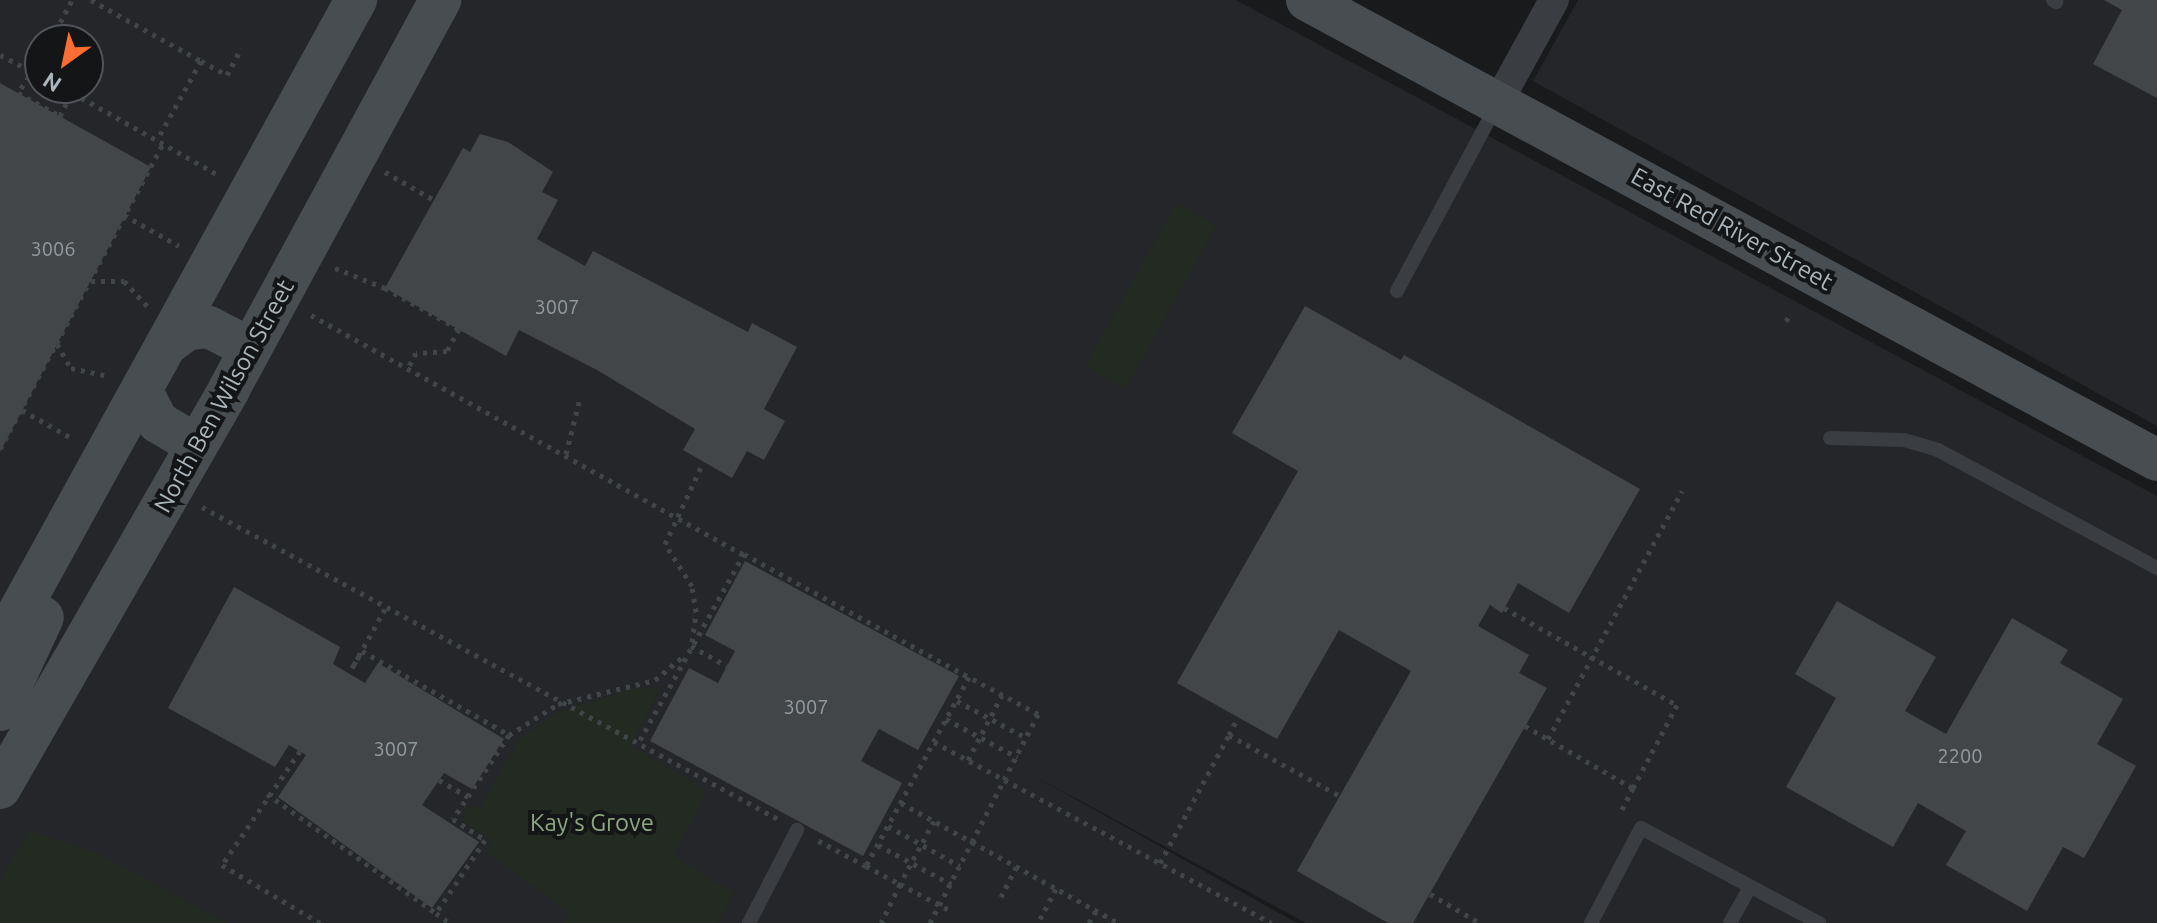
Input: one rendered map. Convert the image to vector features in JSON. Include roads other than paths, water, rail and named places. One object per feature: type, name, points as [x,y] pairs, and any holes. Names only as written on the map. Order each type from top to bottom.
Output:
[{"type":"main road","points":[[0,646],[90,455],[356,0]]},
{"type":"main road","name":"North Ben Wilson Street","points":[[2,781],[251,349],[440,0]]},
{"type":"main road","name":"East Red River Street","points":[[1307,0],[2157,460]]},
{"type":"main road","points":[[161,330],[209,327],[251,349]]},
{"type":"main road","points":[[132,381],[158,422],[196,445]]},
{"type":"main road","points":[[0,710],[83,532],[90,455]]},
{"type":"street","points":[[1498,102],[1554,0]]},
{"type":"lane","points":[[1397,291],[1498,102]]},
{"type":"lane","points":[[1830,438],[1904,440],[1938,450],[2157,568]]},
{"type":"lane","points":[[1591,923],[1641,828],[1819,923]]},
{"type":"lane","points":[[749,923],[797,830]]},
{"type":"lane","points":[[1730,923],[1750,887]]},
{"type":"park label","name":"Kay's Grove","points":[[592,823]]}]
